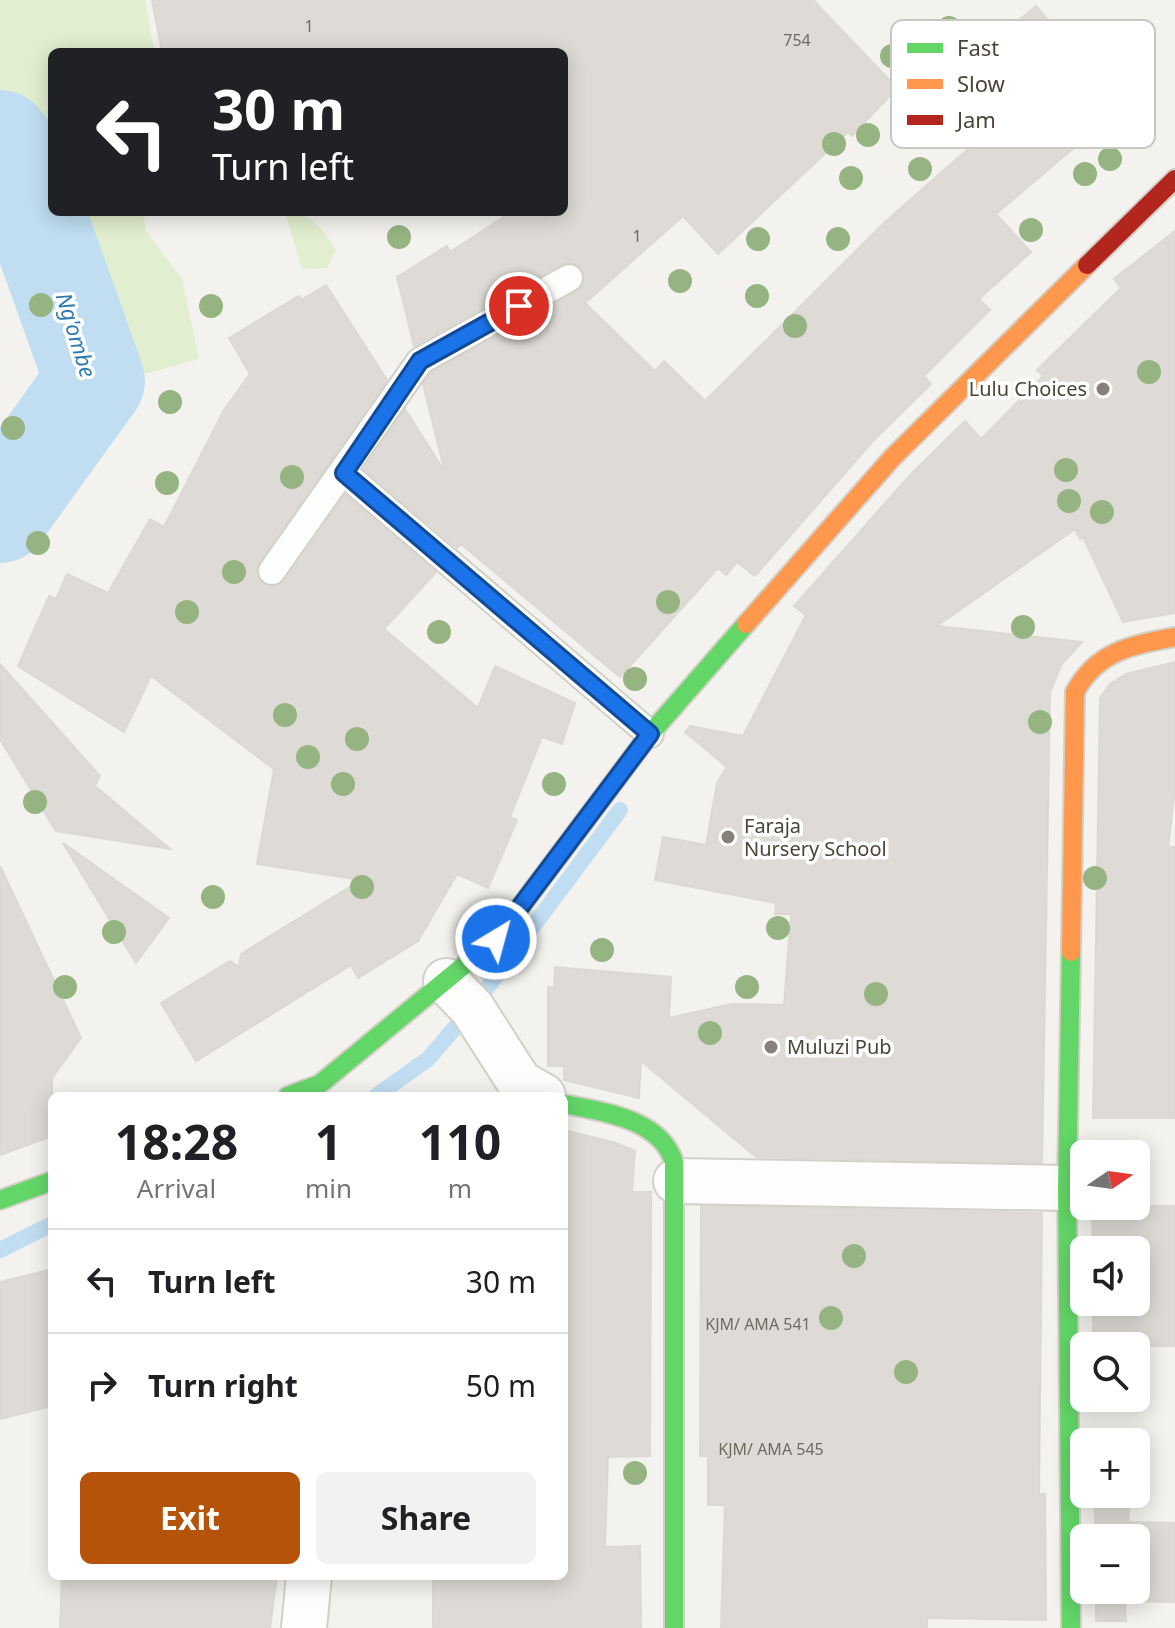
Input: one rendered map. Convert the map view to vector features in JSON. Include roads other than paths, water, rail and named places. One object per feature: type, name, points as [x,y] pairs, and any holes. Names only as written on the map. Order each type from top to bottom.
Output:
[{"type":"street","points":[[311,1092],[496,939],[650,734],[892,458],[1175,179]]},
{"type":"street","points":[[1071,1628],[1067,1188],[1075,692],[1093,662],[1108,652],[1175,637]]},
{"type":"street","points":[[446,981],[472,1008],[520,1083],[536,1092]]},
{"type":"street","points":[[568,1105],[609,1114],[658,1138],[672,1155],[676,1181],[674,1628]]},
{"type":"street","points":[[676,1181],[1067,1188]]},
{"type":"street","points":[[0,1200],[48,1182]]},
{"type":"street","points":[[304,1628],[309,1580]]},
{"type":"lane","points":[[272,571],[420,361],[569,278]]},
{"type":"lane","points":[[344,473],[650,734]]},
{"type":"waterway","name":"Ng'ombe","points":[[0,140],[16,159],[95,381],[0,513]]},
{"type":"waterway","points":[[382,1092],[428,1059],[472,1008],[620,810]]},
{"type":"waterway","points":[[0,1250],[48,1226]]},
{"type":"place","name":"Lulu Choices","points":[[1103,389]]},
{"type":"place","name":"Faraja Nursery School","points":[[728,837]]},
{"type":"place","name":"Muluzi Pub","points":[[771,1047]]}]
